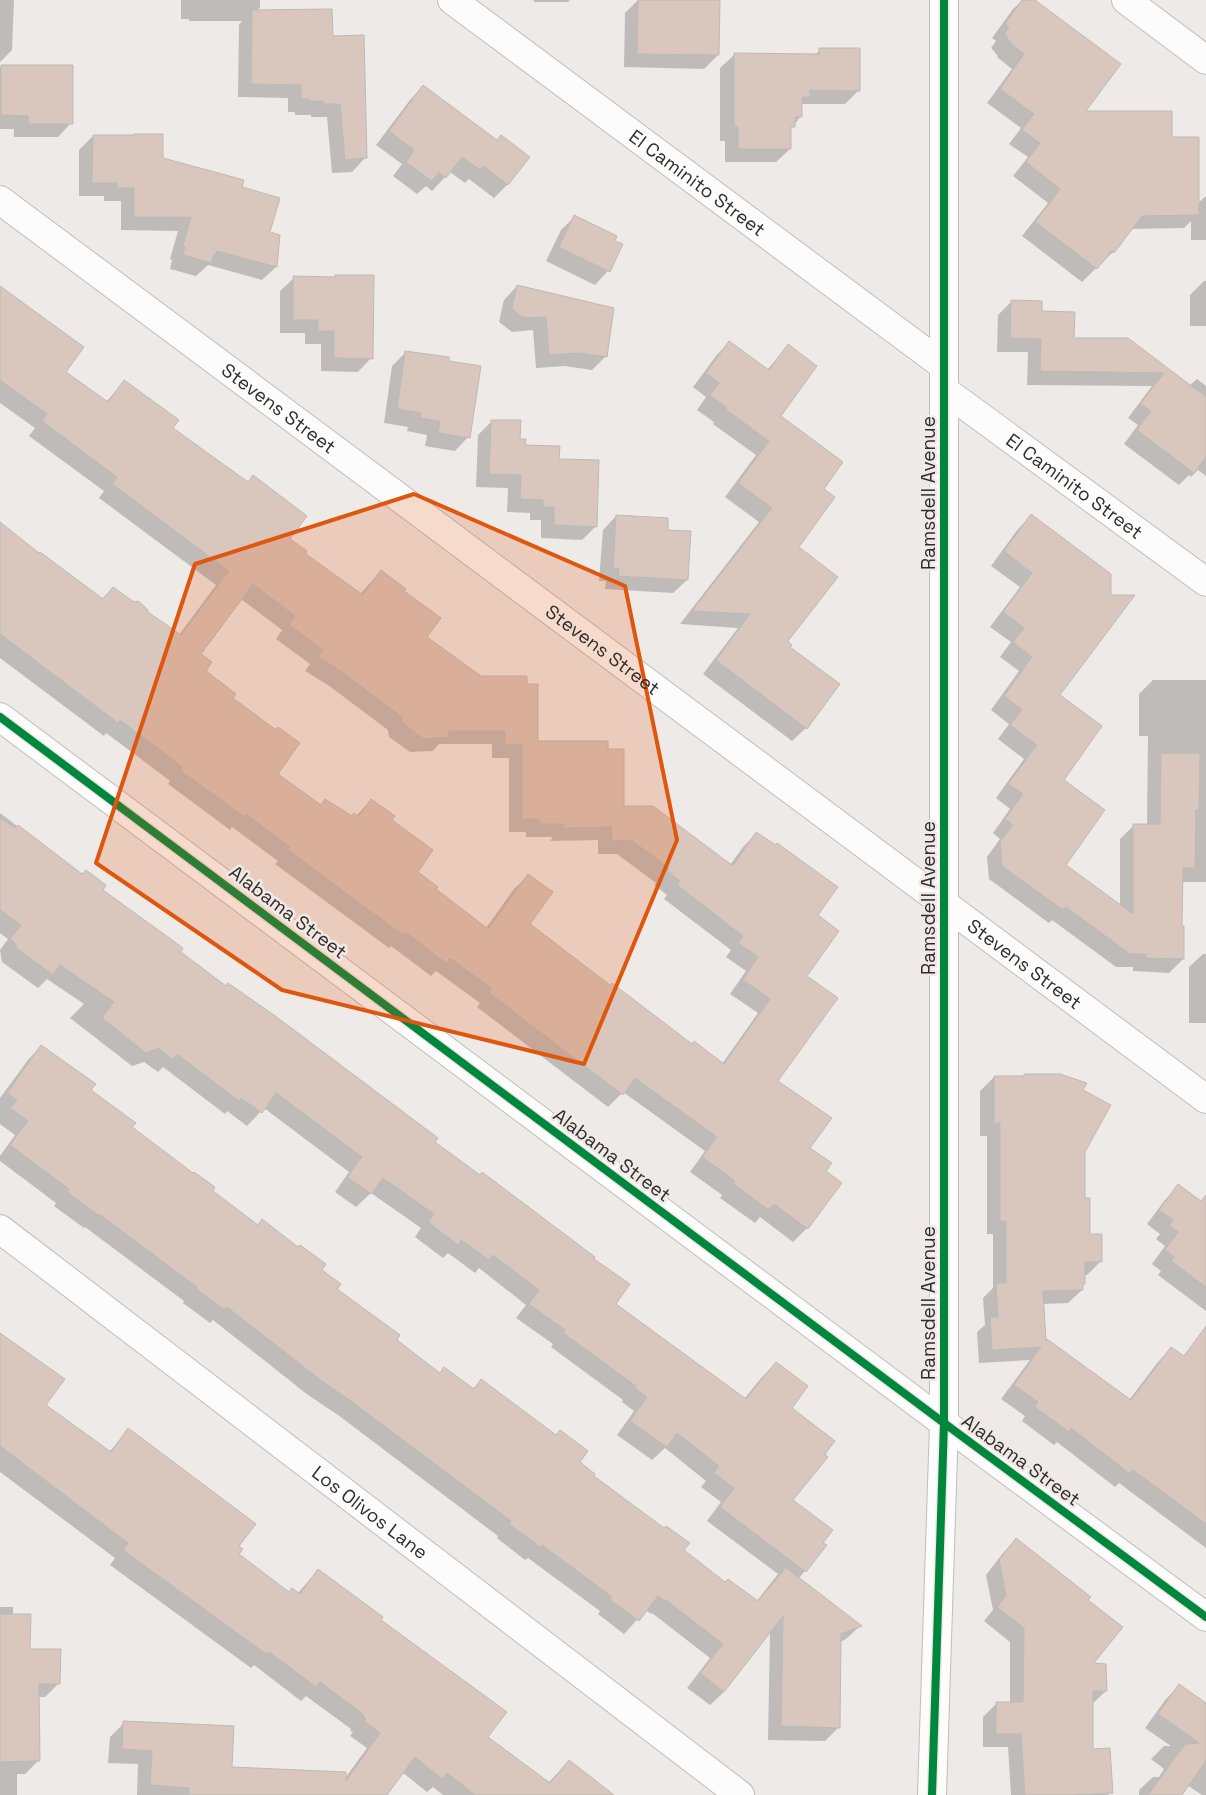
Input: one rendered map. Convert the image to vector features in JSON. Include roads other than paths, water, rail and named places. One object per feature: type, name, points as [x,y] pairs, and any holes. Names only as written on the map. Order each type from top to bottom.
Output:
[{"type":"street","name":"El Caminito Street","points":[[452,0],[1206,582]]},
{"type":"street","name":"Ramsdell Avenue","points":[[932,1795],[944,1423],[944,0]]},
{"type":"street","points":[[1126,0],[1206,60]]},
{"type":"street","name":"Stevens Street","points":[[0,200],[1206,1099]]},
{"type":"street","name":"Alabama Street","points":[[0,717],[1206,1617]]},
{"type":"street","name":"Los Olivos Lane","points":[[0,1229],[740,1795]]}]
